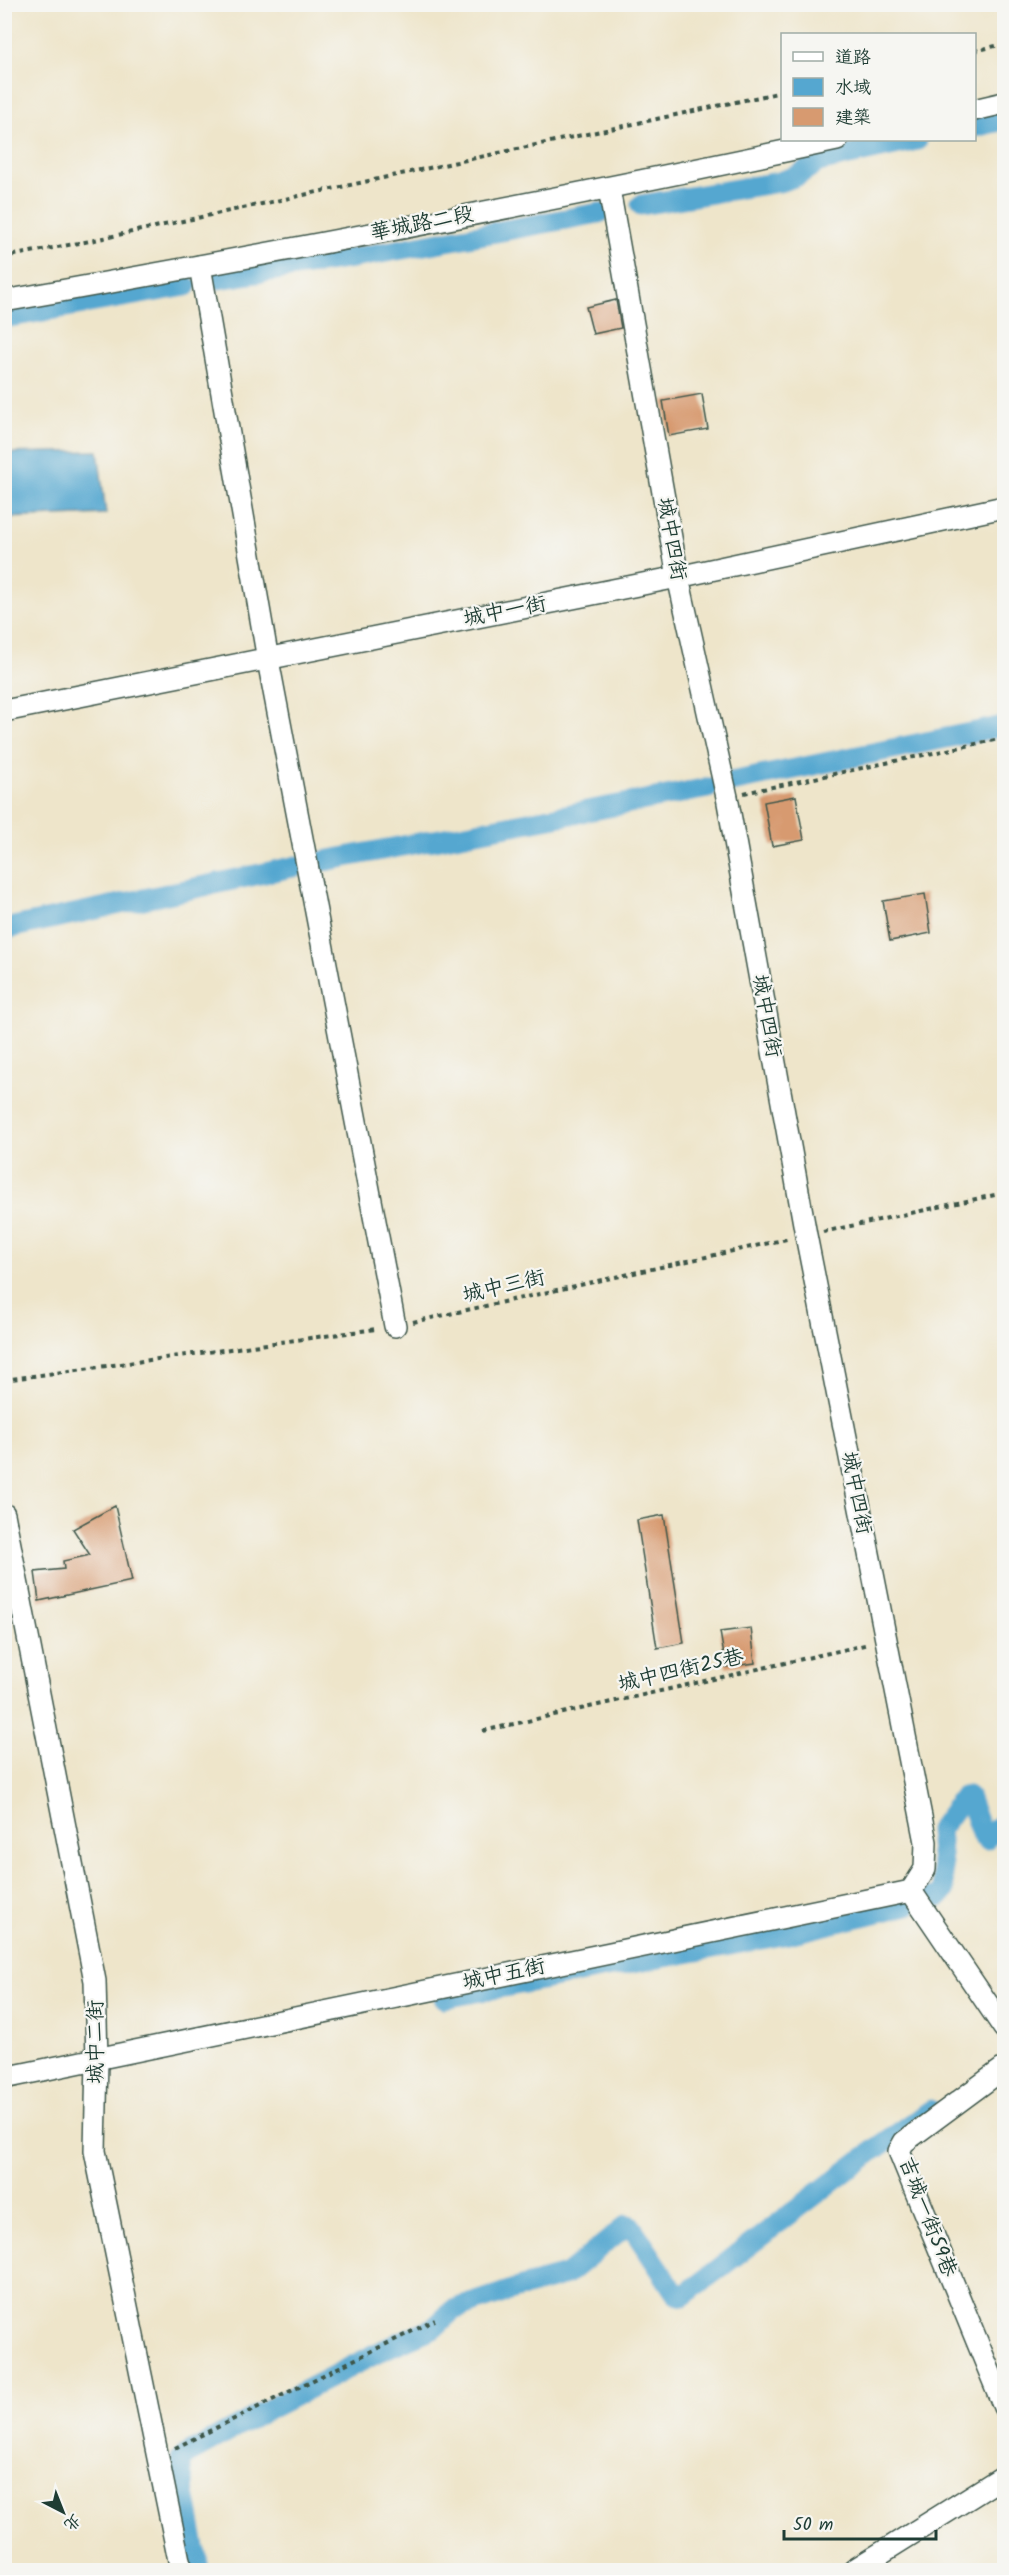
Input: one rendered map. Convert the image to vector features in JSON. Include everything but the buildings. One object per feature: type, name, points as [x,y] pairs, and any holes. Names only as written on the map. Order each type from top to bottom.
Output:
[{"type":"street","points":[[976,110],[1005,103]]},
{"type":"street","name":"華城路二段","points":[[4,301],[200,267],[609,189],[832,141]]},
{"type":"street","name":"城中四街","points":[[609,189],[678,577],[727,797],[806,1235],[926,1842],[925,1869],[911,1891]]},
{"type":"street","points":[[200,267],[268,660],[396,1326]]},
{"type":"street","name":"城中一街","points":[[4,711],[678,577],[1005,507]]},
{"type":"street","name":"城中二街","points":[[4,1514],[95,1981],[97,2059],[95,2151],[182,2571]]},
{"type":"street","points":[[911,1891],[1005,2028]]},
{"type":"street","name":"城中五街","points":[[4,2078],[911,1891]]},
{"type":"street","name":"吉城一街59巷","points":[[1005,2068],[904,2142],[899,2151],[1005,2407]]},
{"type":"street","points":[[854,2571],[1005,2476]]},
{"type":"path","points":[[976,51],[1005,44]]},
{"type":"path","points":[[4,257],[781,92]]},
{"type":"path","points":[[727,797],[1005,738]]},
{"type":"path","name":"城中三街","points":[[4,1380],[396,1326],[1005,1193]]},
{"type":"path","name":"城中四街25巷","points":[[483,1731],[885,1640]]},
{"type":"path","points":[[158,2456],[435,2320]]},
{"type":"water","points":[[98,451],[106,514],[5,518],[5,453]]},
{"type":"waterway","points":[[976,127],[1004,120]]},
{"type":"waterway","points":[[641,205],[779,182],[797,176],[818,162],[912,141]]},
{"type":"waterway","points":[[206,281],[359,257],[599,213]]},
{"type":"waterway","points":[[4,318],[186,286]]},
{"type":"waterway","points":[[731,782],[1004,726]]},
{"type":"waterway","points":[[319,862],[708,788]]},
{"type":"waterway","points":[[4,929],[297,866]]},
{"type":"waterway","points":[[929,1898],[939,1897],[944,1891],[939,1830],[963,1797],[968,1796],[982,1836],[986,1839],[1004,1821]]},
{"type":"waterway","points":[[444,1998],[788,1934],[908,1905]]},
{"type":"waterway","points":[[199,2570],[181,2471],[181,2460],[186,2455],[389,2347],[435,2327],[453,2310],[566,2275],[627,2225],[631,2226],[676,2294],[683,2296],[874,2150],[931,2110]]}]
